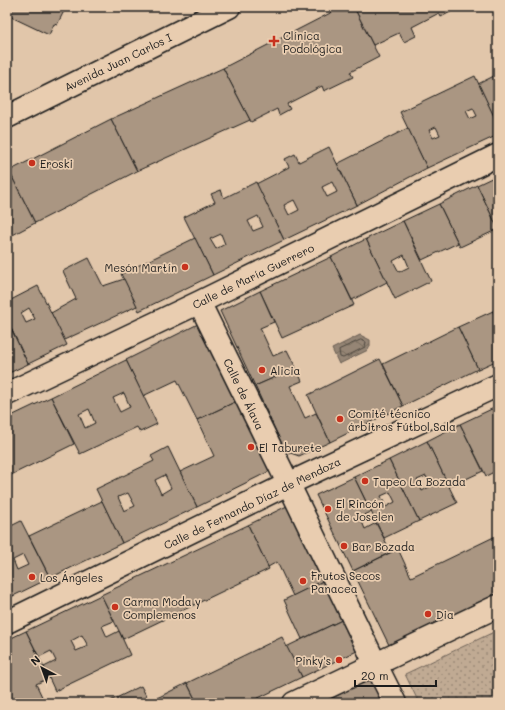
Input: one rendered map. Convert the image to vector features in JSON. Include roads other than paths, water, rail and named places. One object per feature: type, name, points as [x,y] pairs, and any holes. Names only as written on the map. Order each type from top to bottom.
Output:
[{"type":"street","name":"Avenida Juan Carlos I","points":[[7,117],[229,7]]},
{"type":"street","name":"Calle de María Guerrero","points":[[7,394],[200,302],[498,155]]},
{"type":"street","name":"Calle de Álava","points":[[202,308],[395,703]]},
{"type":"street","name":"Calle de Fernando Díaz de Mendoza","points":[[7,622],[288,484],[498,385]]},
{"type":"street","points":[[294,703],[498,606]]},
{"type":"water","points":[[360,335],[370,340],[368,350],[339,364],[332,349]]},
{"type":"place","name":"Clínica Podológica","points":[[274,41]]},
{"type":"place","name":"Eroski","points":[[32,163]]},
{"type":"place","name":"Mesón Martín","points":[[185,267]]},
{"type":"place","name":"Alicia","points":[[262,370]]},
{"type":"place","name":"Comité técnico árbitros Fútbol Sala","points":[[340,419]]},
{"type":"place","name":"El Taburete","points":[[251,447]]},
{"type":"place","name":"Tapeo La Bozada","points":[[365,481]]},
{"type":"place","name":"El Rincón de Joselen","points":[[328,509]]},
{"type":"place","name":"Bar Bozada","points":[[344,546]]},
{"type":"place","name":"Los Ángeles","points":[[32,577]]},
{"type":"place","name":"Frutos Secos Panacea","points":[[303,581]]},
{"type":"place","name":"Carma Moda y Complemenos","points":[[115,607]]},
{"type":"place","name":"Dia","points":[[428,614]]},
{"type":"place","name":"Pinky's","points":[[339,660]]}]
